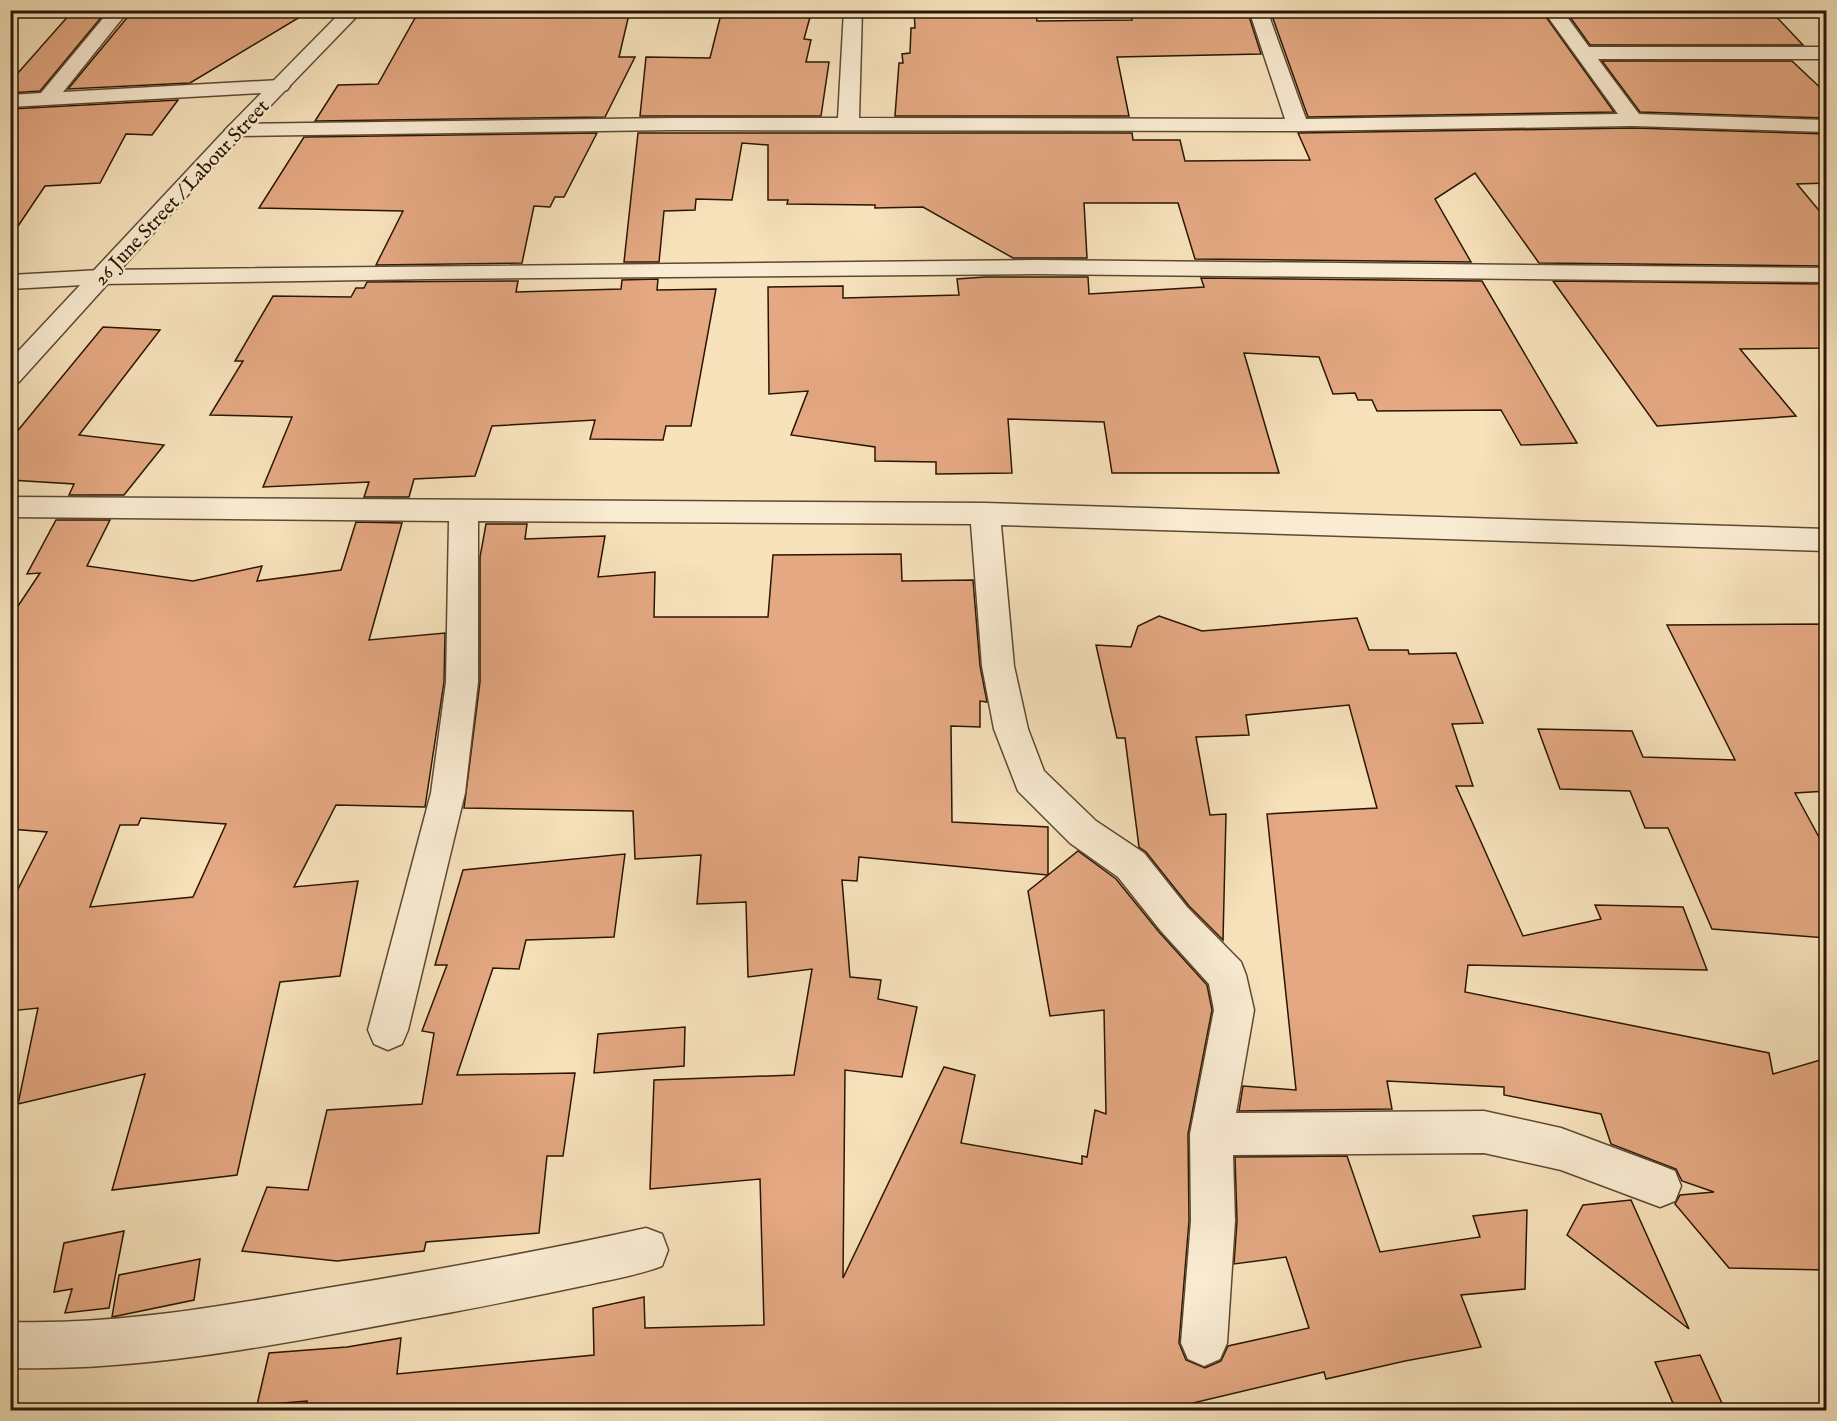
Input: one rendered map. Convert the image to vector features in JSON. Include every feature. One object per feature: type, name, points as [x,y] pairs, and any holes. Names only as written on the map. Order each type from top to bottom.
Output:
[{"type":"street","points":[[47,99],[120,10]]},
{"type":"street","name":"26 June Street / Labour Street","points":[[10,376],[236,130],[354,10]]},
{"type":"street","points":[[848,123],[853,10]]},
{"type":"street","points":[[1258,10],[1298,125]]},
{"type":"street","points":[[1552,10],[1633,120]]},
{"type":"street","points":[[1584,53],[1827,53]]},
{"type":"street","points":[[10,102],[280,86]]},
{"type":"street","points":[[236,130],[848,123],[1298,125],[1633,120],[1827,126]]},
{"type":"street","points":[[10,282],[101,278],[430,272],[1025,267],[1827,275]]},
{"type":"street","points":[[10,507],[985,514],[1827,540]]},
{"type":"street","points":[[388,1030],[452,771],[462,682],[464,510]]},
{"type":"street","points":[[985,514],[998,666],[1011,729],[1030,780],[1083,832],[1131,865],[1174,919],[1227,975],[1234,1010],[1211,1134],[1213,1221],[1204,1343]]},
{"type":"street","points":[[1211,1134],[1484,1132],[1561,1149],[1660,1186]]},
{"type":"street","points":[[10,1345],[40,1347],[161,1340],[519,1278],[646,1250]]},
{"type":"building","points":[[538,10],[630,10],[619,57],[635,57],[605,117],[315,121],[338,85],[378,84],[419,11],[537,12]]},
{"type":"building","points":[[722,10],[812,10],[804,39],[811,40],[806,62],[829,62],[821,116],[640,116],[646,57],[710,58]]},
{"type":"building","points":[[914,10],[978,10],[979,15],[1036,15],[1037,21],[1132,20],[1129,10],[1247,10],[1261,54],[1117,57],[1129,116],[895,116],[899,63],[903,63],[902,54],[910,53],[911,28],[915,28]]},
{"type":"building","points":[[1270,10],[1541,10],[1614,112],[1308,117]]},
{"type":"building","points":[[1565,10],[1770,10],[1803,45],[1590,45]]},
{"type":"building","points":[[131,13],[300,17],[190,83],[68,89]]},
{"type":"building","points":[[70,14],[104,14],[40,91],[10,93],[10,82]]},
{"type":"building","points":[[1602,61],[1792,61],[1827,94],[1827,118],[1640,112]]},
{"type":"building","points":[[178,100],[152,135],[126,134],[100,183],[45,186],[10,238],[10,109]]},
{"type":"building","points":[[1633,128],[1827,134],[1827,183],[1797,184],[1827,220],[1827,266],[1539,263],[1475,173],[1435,199],[1471,262],[1195,259],[1178,203],[1084,203],[1087,258],[1013,258],[923,207],[875,208],[875,205],[787,204],[788,200],[768,200],[768,145],[742,143],[732,200],[696,199],[695,210],[664,211],[659,262],[624,262],[638,133],[1132,133],[1133,140],[1180,140],[1185,161],[1310,160],[1298,133]]},
{"type":"building","points":[[597,133],[564,197],[555,197],[550,207],[534,206],[522,263],[376,265],[403,211],[259,208],[304,137]]},
{"type":"building","points":[[1088,277],[1089,294],[1204,287],[1201,278],[1482,281],[1577,443],[1521,445],[1501,410],[1377,411],[1372,400],[1358,400],[1355,393],[1333,394],[1319,357],[1244,353],[1279,473],[1112,473],[1104,422],[1008,419],[1012,473],[936,474],[936,462],[875,461],[875,447],[791,435],[808,391],[769,394],[768,287],[843,286],[843,298],[959,295],[957,279]]},
{"type":"building","points":[[658,279],[657,290],[716,289],[691,426],[666,426],[663,440],[590,439],[595,420],[492,426],[475,476],[414,479],[409,497],[364,497],[369,482],[263,487],[292,417],[210,415],[243,361],[235,361],[273,296],[351,297],[356,288],[364,288],[367,282],[518,281],[516,292],[621,289],[622,280]]},
{"type":"building","points":[[1553,281],[1827,284],[1827,348],[1740,349],[1796,416],[1657,426]]},
{"type":"building","points":[[103,327],[160,330],[79,435],[164,445],[124,495],[69,495],[74,484],[10,480],[10,440]]},
{"type":"building","points":[[56,520],[110,520],[87,566],[193,581],[262,566],[257,581],[341,570],[356,522],[402,523],[369,640],[445,633],[444,682],[425,807],[336,805],[294,887],[358,881],[340,976],[280,982],[237,1175],[112,1190],[145,1074],[18,1104],[38,1008],[10,1011],[10,905],[47,832],[10,829],[10,618],[40,573],[27,574]],"holes":[[[141,818],[226,824],[193,897],[90,907],[120,825],[138,825]]]},
{"type":"building","points":[[486,524],[527,524],[525,539],[605,536],[598,577],[655,572],[654,617],[768,617],[773,555],[901,554],[902,581],[973,580],[980,666],[987,702],[980,701],[980,727],[951,726],[952,822],[1048,827],[1048,875],[1078,851],[1116,879],[1159,932],[1207,985],[1212,1010],[1188,1134],[1189,1221],[1179,1343],[1186,1360],[1205,1368],[1221,1361],[1228,1346],[1309,1328],[1286,1257],[1234,1264],[1237,1221],[1235,1157],[1347,1156],[1380,1252],[1480,1237],[1473,1216],[1527,1210],[1525,1289],[1461,1295],[1481,1347],[1326,1379],[1324,1372],[1172,1408],[1113,1410],[307,1410],[307,1401],[257,1405],[269,1353],[347,1347],[401,1338],[397,1374],[594,1355],[593,1308],[644,1297],[645,1328],[764,1325],[760,1179],[650,1189],[654,1080],[794,1075],[812,969],[748,977],[746,902],[697,904],[701,855],[635,859],[633,811],[464,808],[480,682],[480,557]],"holes":[[[859,857],[1048,875],[1028,891],[1050,1016],[1104,1010],[1106,1114],[1095,1110],[1087,1157],[1082,1156],[1082,1164],[961,1143],[975,1075],[944,1067],[843,1278],[845,1070],[902,1077],[917,1007],[878,999],[881,980],[850,977],[842,880],[857,881]]]},
{"type":"building","points":[[1159,616],[1202,631],[1357,618],[1369,650],[1408,650],[1409,654],[1456,653],[1483,723],[1452,724],[1473,786],[1456,786],[1523,936],[1601,919],[1595,905],[1683,907],[1707,970],[1468,965],[1465,992],[1769,1053],[1773,1074],[1827,1058],[1827,1270],[1729,1268],[1675,1204],[1680,1195],[1714,1192],[1682,1181],[1676,1169],[1611,1144],[1601,1114],[1504,1095],[1504,1087],[1387,1081],[1392,1109],[1239,1111],[1243,1086],[1296,1090],[1267,814],[1377,808],[1349,705],[1246,715],[1249,735],[1196,737],[1210,815],[1226,814],[1223,940],[1189,906],[1146,852],[1139,847],[1125,738],[1117,738],[1096,645],[1131,647],[1138,626]]},
{"type":"building","points":[[1827,624],[1827,791],[1795,793],[1827,852],[1827,938],[1712,929],[1668,828],[1645,828],[1630,791],[1560,789],[1538,729],[1632,731],[1643,757],[1735,760],[1667,625]]},
{"type":"building","points":[[625,854],[614,937],[526,940],[519,969],[493,968],[457,1075],[575,1073],[563,1156],[547,1156],[539,1233],[426,1242],[424,1251],[337,1261],[242,1251],[267,1187],[308,1190],[327,1110],[422,1104],[434,1033],[422,1031],[447,965],[435,965],[463,870]]},
{"type":"building","points":[[685,1027],[684,1066],[594,1073],[598,1034]]},
{"type":"building","points":[[1631,1200],[1689,1329],[1567,1235],[1583,1205]]},
{"type":"building","points":[[124,1231],[109,1308],[65,1313],[72,1289],[54,1292],[64,1243]]},
{"type":"building","points":[[200,1259],[194,1300],[112,1317],[119,1275]]},
{"type":"building","points":[[1700,1355],[1725,1410],[1676,1410],[1655,1362]]}]
